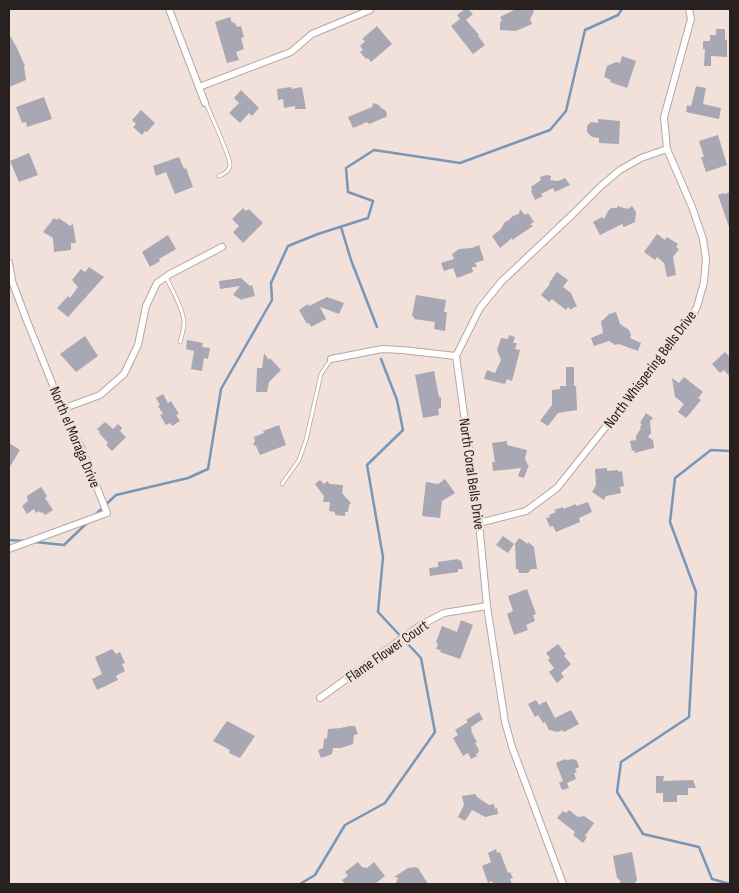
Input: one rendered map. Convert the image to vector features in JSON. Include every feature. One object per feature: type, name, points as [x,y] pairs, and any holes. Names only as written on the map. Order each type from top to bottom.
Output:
[{"type":"street","points":[[169,9],[205,103]]},
{"type":"street","name":"North Whispering Bells Drive","points":[[479,523],[526,511],[557,488],[686,326],[697,307],[704,282],[706,259],[703,239],[692,207],[667,149],[664,117],[691,19],[689,9]]},
{"type":"street","points":[[199,87],[291,52],[312,34],[370,10]]},
{"type":"street","points":[[331,358],[382,350],[402,350],[456,356],[480,308],[501,282],[620,170],[641,158],[667,149]]},
{"type":"street","points":[[62,408],[100,395],[124,374],[138,345],[146,306],[157,283],[222,247]]},
{"type":"street","name":"North el Moraga Drive","points":[[9,264],[10,281],[71,430],[80,445],[106,513],[9,549]]},
{"type":"street","name":"North Coral Bells Drive","points":[[456,356],[479,523],[487,606],[505,722],[563,884]]},
{"type":"street","name":"Flame Flower Court","points":[[320,698],[421,624],[444,613],[487,606]]},
{"type":"lane","points":[[205,103],[230,164],[228,171],[219,176]]},
{"type":"lane","points":[[166,277],[184,322],[180,342]]},
{"type":"lane","points":[[282,484],[299,460],[306,440],[321,374],[331,358]]},
{"type":"building","points":[[468,9],[473,14],[466,20],[485,45],[473,54],[451,26],[460,19],[457,15]]},
{"type":"building","points":[[516,9],[532,9],[534,12],[530,19],[532,24],[516,31],[500,30],[500,22],[502,21],[500,17]]},
{"type":"building","points":[[230,17],[232,23],[234,22],[237,27],[241,26],[244,37],[241,38],[244,49],[236,52],[239,60],[227,63],[215,22]]},
{"type":"building","points":[[377,26],[392,44],[371,62],[360,52],[363,50],[360,46],[365,41],[362,39]]},
{"type":"building","points":[[716,29],[725,29],[727,57],[711,56],[711,66],[704,66],[705,49],[703,49],[703,41],[710,41],[710,35],[716,35]]},
{"type":"building","points":[[9,34],[25,66],[26,80],[9,87]]},
{"type":"building","points":[[622,56],[636,61],[627,88],[610,82],[611,80],[604,77],[607,66],[616,62],[620,63]]},
{"type":"building","points":[[696,86],[706,88],[703,104],[721,108],[719,119],[686,112],[687,105],[691,106]]},
{"type":"building","points":[[291,87],[292,89],[302,87],[306,109],[295,109],[295,106],[284,108],[283,99],[278,100],[277,89]]},
{"type":"building","points":[[241,90],[259,108],[252,116],[249,113],[240,123],[229,113],[239,103],[234,98]]},
{"type":"building","points":[[44,97],[52,119],[27,127],[26,122],[22,123],[16,107]]},
{"type":"building","points":[[373,103],[385,110],[386,117],[353,128],[348,117],[372,107]]},
{"type":"building","points":[[141,110],[155,123],[142,135],[133,127],[136,124],[132,120]]},
{"type":"building","points":[[598,119],[620,121],[619,144],[599,143],[599,138],[592,137],[587,132],[587,126],[591,122],[598,123]]},
{"type":"building","points":[[718,135],[727,165],[706,172],[701,157],[704,157],[699,141]]},
{"type":"building","points":[[29,153],[38,175],[19,182],[10,161]]},
{"type":"building","points":[[179,157],[184,169],[186,168],[193,187],[175,194],[166,172],[156,176],[153,166]]},
{"type":"building","points":[[551,176],[550,180],[558,181],[565,178],[570,185],[555,192],[553,188],[541,194],[543,196],[535,200],[531,187],[541,180],[540,177]]},
{"type":"building","points":[[730,192],[730,227],[729,227],[718,195]]},
{"type":"building","points":[[617,206],[628,209],[632,206],[636,212],[635,222],[624,227],[622,224],[600,235],[593,222],[602,217],[604,219],[611,208],[617,208]]},
{"type":"building","points":[[243,208],[246,211],[249,209],[263,223],[243,243],[233,232],[239,226],[232,219]]},
{"type":"building","points":[[520,209],[525,215],[528,213],[534,222],[530,224],[533,226],[512,240],[512,238],[500,248],[492,236],[500,230],[505,222],[519,214]]},
{"type":"building","points":[[54,218],[57,220],[59,218],[70,226],[73,224],[76,243],[71,243],[71,250],[54,252],[53,238],[43,232]]},
{"type":"building","points":[[657,234],[665,240],[667,237],[678,244],[676,247],[679,249],[673,257],[676,275],[667,277],[664,263],[657,257],[655,260],[644,252]]},
{"type":"building","points":[[168,235],[176,249],[150,267],[142,252]]},
{"type":"building","points":[[479,245],[484,260],[475,263],[477,267],[472,267],[473,272],[457,278],[453,268],[444,271],[441,263],[454,259],[452,254],[459,249],[472,248]]},
{"type":"building","points":[[89,267],[104,277],[68,317],[57,308],[68,296],[70,298],[78,287],[72,280],[81,269],[85,272]]},
{"type":"building","points":[[557,272],[568,280],[563,287],[571,293],[577,307],[571,310],[568,307],[566,310],[552,299],[549,302],[541,295]]},
{"type":"building","points":[[241,278],[250,286],[252,285],[255,296],[242,300],[233,295],[240,286],[220,289],[219,281]]},
{"type":"building","points":[[416,295],[446,300],[444,312],[447,312],[445,331],[434,329],[435,322],[414,319],[412,316]]},
{"type":"building","points":[[327,297],[344,303],[339,314],[320,307],[326,319],[311,327],[309,323],[307,324],[299,310],[308,304],[309,306]]},
{"type":"building","points":[[616,312],[620,324],[629,330],[630,338],[641,343],[638,351],[619,344],[615,345],[609,341],[594,346],[591,338],[603,333],[601,321],[609,314]]},
{"type":"building","points":[[509,335],[515,337],[513,343],[517,343],[515,349],[520,350],[512,381],[507,379],[505,384],[484,379],[487,370],[495,373],[501,360],[497,350],[501,338],[508,339]]},
{"type":"building","points":[[85,336],[98,356],[76,372],[60,354]]},
{"type":"building","points":[[187,340],[203,343],[202,347],[210,348],[208,359],[204,358],[202,371],[191,369],[194,351],[186,349]]},
{"type":"building","points":[[725,352],[730,357],[730,377],[724,370],[720,373],[712,364]]},
{"type":"building","points":[[264,353],[281,370],[269,382],[267,392],[256,392],[257,368],[262,368]]},
{"type":"building","points":[[566,367],[574,367],[577,410],[558,413],[548,426],[540,421],[552,405],[552,390],[560,389],[560,386],[566,386]]},
{"type":"building","points":[[434,371],[439,397],[441,397],[441,408],[438,409],[439,415],[423,418],[415,375]]},
{"type":"building","points":[[684,377],[703,392],[698,398],[701,400],[686,418],[678,412],[684,404],[675,397],[672,378],[679,383]]},
{"type":"building","points":[[163,394],[168,403],[171,401],[179,414],[176,415],[180,421],[172,426],[170,423],[166,425],[160,415],[163,414],[156,398]]},
{"type":"building","points":[[646,413],[653,418],[650,421],[651,433],[648,437],[653,440],[654,448],[635,453],[634,450],[632,451],[630,441],[636,440],[642,424],[640,423]]},
{"type":"building","points":[[105,422],[113,429],[118,424],[122,428],[120,431],[126,437],[112,451],[106,445],[108,443],[97,429]]},
{"type":"building","points":[[279,425],[286,445],[260,455],[256,446],[253,445],[254,437],[264,433],[263,431]]},
{"type":"building","points":[[507,441],[507,445],[527,450],[525,459],[529,467],[524,478],[518,476],[521,468],[493,471],[492,462],[495,462],[492,443]]},
{"type":"building","points":[[9,443],[20,450],[9,468]]},
{"type":"building","points":[[607,468],[607,471],[622,471],[624,486],[620,487],[621,493],[606,496],[604,500],[592,492],[596,485],[595,469]]},
{"type":"building","points":[[445,479],[455,493],[442,501],[440,518],[422,516],[426,482],[438,484]]},
{"type":"building","points":[[320,480],[324,484],[328,481],[329,484],[343,485],[342,493],[351,503],[348,512],[345,512],[345,516],[335,515],[335,512],[329,511],[330,502],[323,502],[324,496],[315,484]]},
{"type":"building","points":[[41,487],[47,496],[45,498],[53,510],[45,515],[39,511],[36,513],[34,509],[27,514],[22,506],[28,501],[27,496]]},
{"type":"building","points":[[588,502],[592,512],[579,518],[580,522],[556,532],[553,526],[550,527],[546,518],[556,512],[554,510]]},
{"type":"building","points":[[503,536],[514,544],[508,553],[496,545]]},
{"type":"building","points":[[519,538],[534,547],[537,569],[531,569],[528,573],[519,573],[518,569],[516,569],[515,544]]},
{"type":"building","points":[[458,559],[459,561],[461,560],[463,569],[458,569],[458,572],[430,576],[429,568],[438,567],[438,562]]},
{"type":"building","points":[[527,589],[536,614],[533,615],[535,621],[526,625],[528,630],[514,635],[507,614],[513,611],[508,596]]},
{"type":"building","points":[[461,620],[473,625],[460,659],[440,652],[441,650],[436,649],[438,644],[436,642],[442,626],[457,632]]},
{"type":"building","points":[[558,644],[566,654],[564,656],[571,664],[561,673],[564,677],[557,683],[549,672],[554,668],[548,660],[550,658],[546,653]]},
{"type":"building","points":[[112,649],[116,654],[120,652],[125,663],[122,664],[125,671],[116,676],[118,680],[97,690],[92,679],[102,674],[95,657]]},
{"type":"building","points":[[536,700],[539,705],[546,701],[555,718],[571,710],[579,724],[564,732],[562,730],[558,732],[549,730],[545,722],[543,723],[538,715],[535,717],[528,704]]},
{"type":"building","points":[[479,712],[483,719],[471,727],[479,750],[476,754],[477,756],[471,759],[468,753],[463,756],[453,738],[458,735],[455,730]]},
{"type":"building","points":[[227,721],[255,736],[240,758],[229,753],[230,750],[213,741]]},
{"type":"building","points":[[355,726],[358,734],[354,735],[353,744],[341,748],[333,748],[332,754],[321,758],[318,750],[323,748],[328,729]]},
{"type":"building","points":[[565,759],[574,759],[579,767],[575,769],[577,772],[574,773],[576,779],[567,783],[569,788],[562,790],[559,783],[563,781],[556,763]]},
{"type":"building","points":[[656,776],[664,776],[663,781],[693,780],[696,788],[688,788],[688,795],[677,795],[677,802],[663,802],[663,793],[656,793]]},
{"type":"building","points":[[475,794],[489,805],[494,804],[498,814],[485,817],[472,810],[465,821],[458,817],[464,805],[462,796]]},
{"type":"building","points":[[569,810],[578,817],[584,816],[594,823],[585,836],[587,837],[583,843],[573,835],[575,832],[557,818],[563,811],[566,813]]},
{"type":"building","points":[[496,849],[497,853],[500,852],[508,873],[510,872],[513,878],[510,879],[512,884],[493,884],[492,881],[488,883],[482,866],[491,862],[488,853]]},
{"type":"building","points":[[632,852],[637,880],[634,884],[618,884],[621,881],[617,878],[613,856]]},
{"type":"building","points":[[358,862],[362,867],[367,868],[374,862],[385,876],[375,884],[345,884],[342,880],[348,876],[345,872]]},
{"type":"building","points":[[408,868],[418,868],[428,884],[396,883],[398,878],[394,877]]},
{"type":"waterway","points":[[95,515],[116,495],[188,478],[208,469],[221,389],[272,300],[271,283],[288,246],[368,218],[373,201],[348,192],[346,168],[374,150],[460,163],[550,130],[566,111],[585,30],[618,15],[622,9]]},
{"type":"waterway","points":[[341,227],[351,260],[377,327]]},
{"type":"waterway","points":[[300,884],[315,875],[345,825],[385,803],[435,732],[421,658],[378,612],[383,557],[367,465],[403,430],[397,400],[381,359]]},
{"type":"waterway","points":[[730,451],[711,450],[675,478],[670,522],[696,592],[689,717],[621,762],[617,792],[643,834],[699,847],[712,879],[730,884]]},
{"type":"waterway","points":[[35,542],[64,545],[88,522]]},
{"type":"waterway","points":[[9,540],[25,541]]}]
